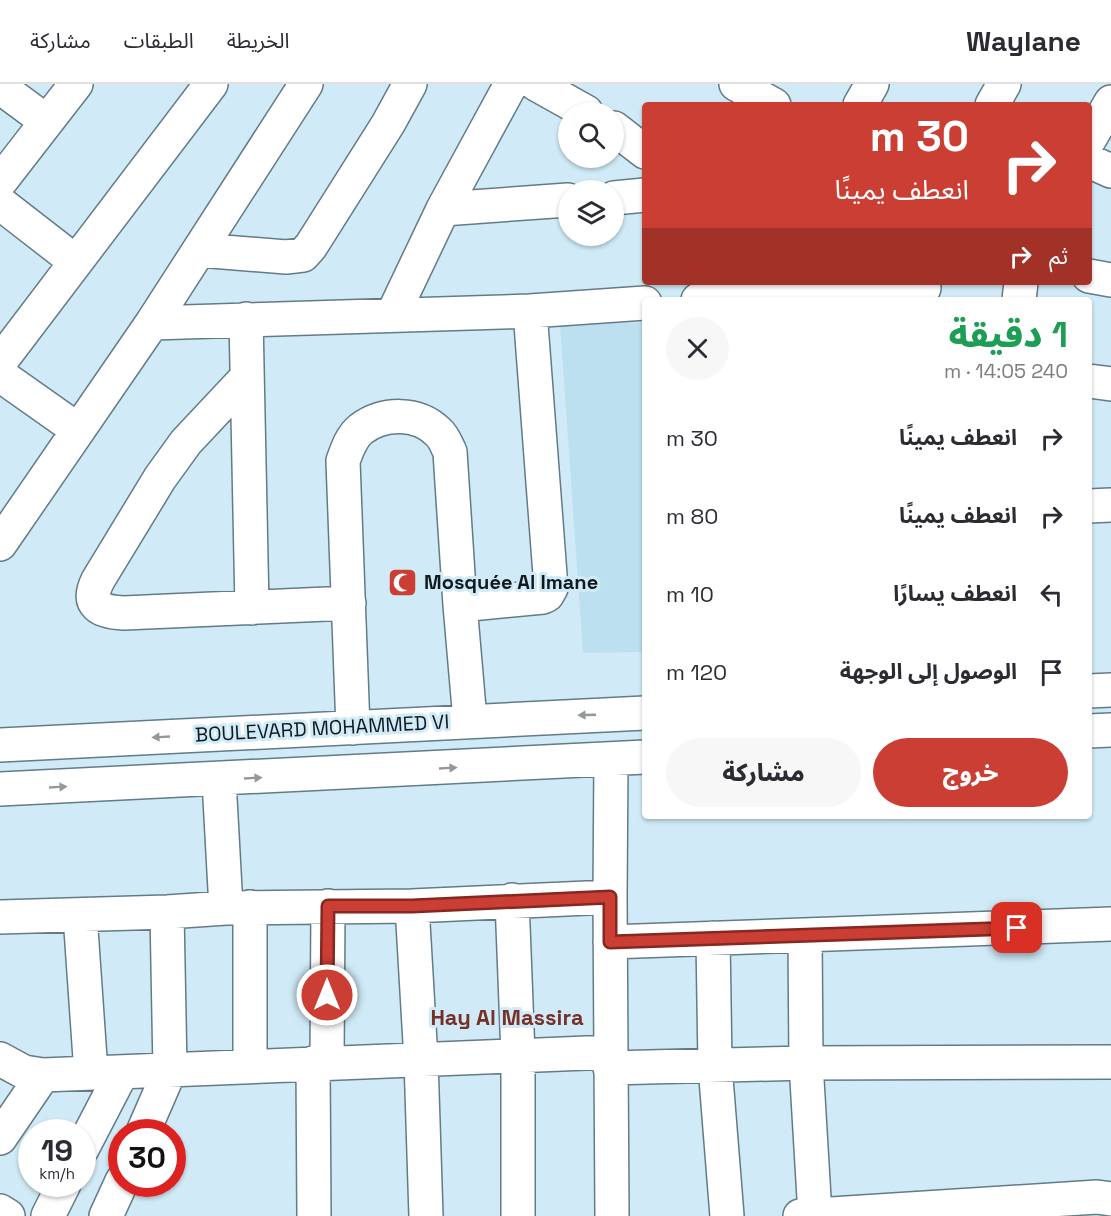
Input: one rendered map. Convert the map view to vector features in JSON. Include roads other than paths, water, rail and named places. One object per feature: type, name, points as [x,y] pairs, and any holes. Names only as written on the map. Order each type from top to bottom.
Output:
[{"type":"street","points":[[0,182],[76,84]]},
{"type":"street","points":[[0,362],[211,84]]},
{"type":"street","points":[[0,544],[152,323],[306,84]]},
{"type":"street","points":[[199,250],[286,257],[303,255],[311,246],[388,124],[410,84]]},
{"type":"street","points":[[735,84],[768,102]]},
{"type":"street","points":[[862,102],[872,84]]},
{"type":"street","points":[[994,102],[1004,84]]},
{"type":"street","points":[[393,314],[443,209],[510,86],[558,102]]},
{"type":"street","points":[[0,87],[46,121]]},
{"type":"street","points":[[1092,135],[1111,102]]},
{"type":"street","points":[[624,136],[642,150]]},
{"type":"street","points":[[1092,162],[1111,171]]},
{"type":"street","points":[[624,197],[642,195]]},
{"type":"street","points":[[443,209],[558,201]]},
{"type":"street","points":[[0,203],[76,262]]},
{"type":"street","points":[[1092,277],[1111,280]]},
{"type":"street","points":[[766,297],[924,290]]},
{"type":"street","points":[[152,323],[530,311],[642,303]]},
{"type":"street","points":[[460,604],[543,597],[551,588],[530,311]]},
{"type":"street","points":[[246,319],[252,608]]},
{"type":"street","points":[[0,375],[78,430]]},
{"type":"street","points":[[247,377],[197,429],[160,478],[98,580],[92,598],[97,607],[109,613],[349,603]]},
{"type":"street","points":[[1092,381],[1111,384]]},
{"type":"street","points":[[352,728],[343,461],[348,445],[360,429],[382,419],[404,416],[427,423],[441,434],[450,452],[470,720]]},
{"type":"street","points":[[1092,506],[1111,505]]},
{"type":"street","points":[[1092,691],[1111,690]]},
{"type":"street","name":"BOULEVARD MOHAMMED VI","points":[[0,744],[352,728],[470,720],[642,717]]},
{"type":"street","points":[[1092,731],[1111,730]]},
{"type":"street","points":[[0,789],[219,780],[642,757]]},
{"type":"street","points":[[610,759],[612,1216]]},
{"type":"street","points":[[219,780],[238,908],[250,1066]]},
{"type":"street","points":[[0,917],[238,908],[412,906],[610,897]]},
{"type":"street","points":[[512,900],[518,1055],[518,1216]]},
{"type":"street","points":[[314,1216],[328,906]]},
{"type":"street","points":[[412,906],[422,1060],[426,1216]]},
{"type":"street","points":[[149,1119],[170,1070],[167,912]]},
{"type":"street","points":[[80,915],[107,1072],[92,1119]]},
{"type":"street","points":[[610,942],[1111,924]]},
{"type":"street","points":[[805,935],[806,1063],[828,1215]]},
{"type":"street","points":[[712,938],[715,1066],[727,1216]]},
{"type":"street","points":[[0,1059],[24,1072],[43,1075],[518,1055],[715,1066],[806,1063],[1111,1062]]},
{"type":"street","points":[[0,1138],[43,1075]]},
{"type":"street","points":[[48,1216],[58,1197]]},
{"type":"street","points":[[106,1216],[115,1197]]},
{"type":"street","points":[[800,1216],[1101,1204]]},
{"type":"street","points":[[0,1211],[8,1216]]},
{"type":"place","name":"Mosquée Al Imane","points":[[403,582]]},
{"type":"district","name":"Hay Al Massira","points":[[507,1017]]}]
